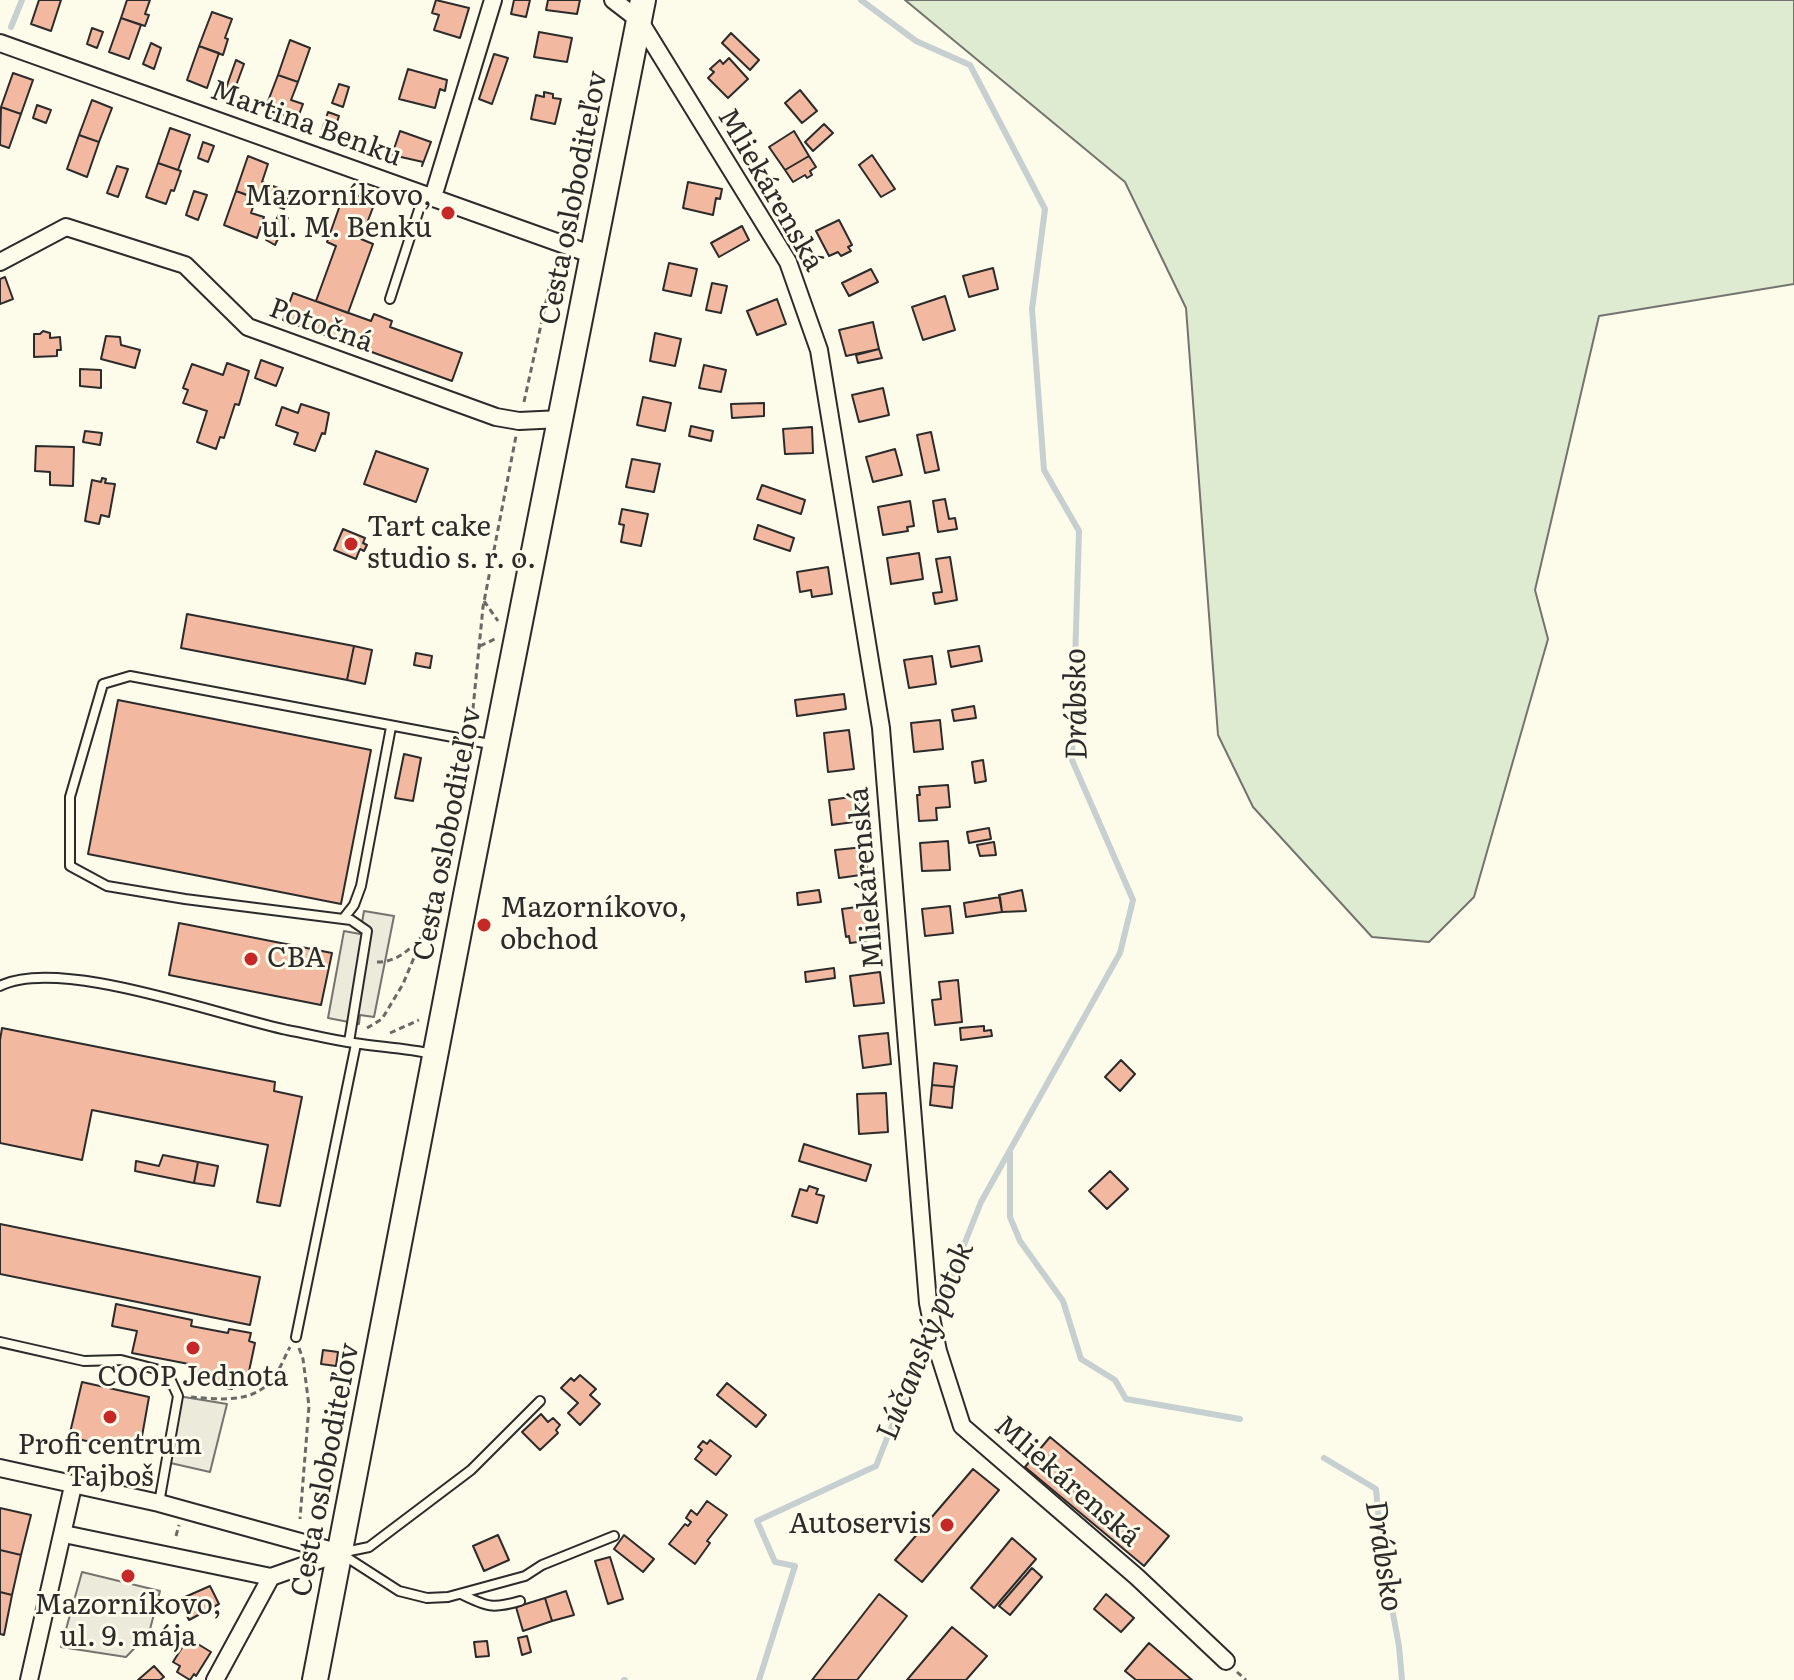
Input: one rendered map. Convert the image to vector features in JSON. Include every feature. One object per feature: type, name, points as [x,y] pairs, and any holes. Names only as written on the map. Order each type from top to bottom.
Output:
[{"type":"main road","name":"Cesta osloboditeľov","points":[[315,1680],[641,10]]},
{"type":"street","points":[[429,195],[493,0]]},
{"type":"street","points":[[613,0],[641,10]]},
{"type":"street","name":"Mliekárenská","points":[[641,10],[788,262],[819,350],[881,728],[928,1303],[938,1351],[962,1426],[1137,1577],[1226,1661]]},
{"type":"street","name":"Martina Benku","points":[[0,43],[593,255]]},
{"type":"street","name":"Potočná","points":[[0,262],[66,227],[185,265],[248,327],[496,417],[519,421],[561,419]]},
{"type":"street","points":[[0,1468],[159,1503],[340,1553]]},
{"type":"street","points":[[29,1680],[73,1486]]},
{"type":"street","points":[[64,1534],[271,1577],[340,1553]]},
{"type":"street","points":[[215,1680],[271,1577]]},
{"type":"lane","points":[[390,299],[429,195]]},
{"type":"lane","points":[[296,1337],[352,1043],[367,931],[351,920],[107,886],[70,866],[70,797],[103,684],[130,676],[496,745]]},
{"type":"lane","points":[[343,919],[354,905],[361,886],[391,727]]},
{"type":"lane","points":[[0,986],[44,976],[80,979],[284,1029],[352,1043],[437,1055]]},
{"type":"lane","points":[[0,1342],[84,1361],[121,1360],[167,1372],[178,1396],[159,1503]]},
{"type":"lane","points":[[340,1553],[369,1547],[471,1470],[540,1401]]},
{"type":"lane","points":[[340,1553],[399,1591],[427,1598],[448,1597],[525,1576],[542,1565],[614,1536]]},
{"type":"lane","points":[[461,1594],[496,1608],[520,1601]]},
{"type":"path","points":[[471,732],[484,601],[519,421],[556,255]]},
{"type":"path","points":[[484,601],[498,621]]},
{"type":"path","points":[[479,647],[495,639]]},
{"type":"path","points":[[452,845],[468,752]]},
{"type":"path","points":[[362,960],[389,963],[423,936],[441,913],[438,928]]},
{"type":"path","points":[[373,1032],[365,1028],[382,1019],[403,984],[423,936]]},
{"type":"path","points":[[381,1034],[414,1024],[421,1011]]},
{"type":"path","points":[[178,1396],[228,1400],[261,1390],[272,1381],[296,1337]]},
{"type":"path","points":[[296,1337],[303,1359],[309,1406],[300,1519]]},
{"type":"green space","points":[[905,0],[1794,0],[1794,284],[1599,316],[1535,590],[1548,639],[1474,897],[1429,942],[1372,937],[1253,807],[1218,735],[1186,308],[1125,182]]},
{"type":"shaded area","points":[[364,911],[394,916],[374,1017],[360,1015],[359,1024],[328,1018],[344,931],[360,934]]},
{"type":"shaded area","points":[[178,1396],[227,1404],[210,1472],[166,1462]]},
{"type":"shaded area","points":[[82,1572],[160,1591],[149,1633],[126,1657],[61,1647]]},
{"type":"building","points":[[39,0],[61,0],[51,31],[31,24]]},
{"type":"building","points":[[127,0],[150,0],[145,26],[121,18]]},
{"type":"building","points":[[436,0],[469,8],[460,38],[434,30],[439,15],[432,13]]},
{"type":"building","points":[[514,0],[530,0],[526,17],[511,14]]},
{"type":"building","points":[[548,0],[580,0],[577,14],[546,10]]},
{"type":"building","points":[[212,12],[232,19],[223,55],[199,46]]},
{"type":"building","points":[[121,18],[141,25],[129,59],[109,52]]},
{"type":"building","points":[[92,28],[103,32],[97,48],[87,44]]},
{"type":"building","points":[[539,32],[572,38],[567,62],[534,57]]},
{"type":"building","points":[[731,33],[759,60],[750,70],[722,43]]},
{"type":"building","points":[[290,40],[310,48],[298,82],[278,75]]},
{"type":"building","points":[[151,43],[161,48],[154,69],[143,64]]},
{"type":"building","points":[[199,46],[219,53],[207,88],[187,80]]},
{"type":"building","points":[[494,54],[508,58],[492,104],[479,99]]},
{"type":"building","points":[[729,58],[748,79],[728,98],[708,78],[714,72],[710,69],[720,60],[723,64]]},
{"type":"building","points":[[236,60],[244,64],[234,91],[226,88]]},
{"type":"building","points":[[408,69],[447,80],[445,91],[440,89],[435,108],[399,99]]},
{"type":"building","points":[[13,73],[33,80],[21,114],[1,107]]},
{"type":"building","points":[[278,75],[298,82],[291,100],[303,104],[297,120],[265,109]]},
{"type":"building","points":[[339,84],[349,87],[343,107],[332,103]]},
{"type":"building","points":[[800,90],[817,111],[802,123],[785,103]]},
{"type":"building","points":[[544,92],[561,99],[555,124],[531,119],[536,95],[544,97]]},
{"type":"building","points":[[92,100],[112,108],[99,142],[79,135]]},
{"type":"building","points":[[37,105],[51,110],[46,123],[33,118]]},
{"type":"building","points":[[1,107],[21,114],[9,148],[0,145]]},
{"type":"building","points":[[328,112],[339,116],[333,134],[322,130]]},
{"type":"building","points":[[824,124],[833,133],[813,151],[805,142]]},
{"type":"building","points":[[170,128],[190,135],[178,170],[158,163]]},
{"type":"building","points":[[400,131],[431,142],[422,166],[423,162],[392,155]]},
{"type":"building","points":[[794,131],[809,156],[785,170],[769,147]]},
{"type":"building","points":[[79,135],[99,142],[87,177],[67,169]]},
{"type":"building","points":[[203,142],[214,146],[208,162],[198,158]]},
{"type":"building","points":[[872,155],[895,189],[881,197],[859,165]]},
{"type":"building","points":[[248,156],[268,164],[262,182],[289,192],[284,209],[236,191]]},
{"type":"building","points":[[809,156],[816,167],[810,171],[812,175],[807,178],[805,175],[793,182],[785,170]]},
{"type":"building","points":[[158,163],[181,171],[166,204],[146,197]]},
{"type":"building","points":[[117,166],[128,169],[118,197],[107,193]]},
{"type":"building","points":[[688,182],[722,189],[720,199],[716,198],[713,215],[683,208]]},
{"type":"building","points":[[194,191],[207,195],[198,220],[186,215]]},
{"type":"building","points":[[236,191],[256,198],[251,213],[264,217],[257,238],[224,225]]},
{"type":"building","points":[[345,191],[375,202],[361,239],[373,244],[348,313],[316,301],[336,246],[327,242]]},
{"type":"building","points":[[279,214],[288,218],[275,245],[266,240]]},
{"type":"building","points":[[839,220],[852,245],[848,247],[851,251],[841,256],[838,252],[829,256],[816,231]]},
{"type":"building","points":[[742,226],[749,240],[719,257],[711,243]]},
{"type":"building","points":[[669,263],[697,269],[691,296],[663,290]]},
{"type":"building","points":[[993,268],[998,289],[969,297],[963,276]]},
{"type":"building","points":[[871,269],[878,282],[849,296],[842,283]]},
{"type":"building","points":[[5,277],[13,299],[0,304],[0,279]]},
{"type":"building","points":[[712,283],[727,286],[721,313],[706,310]]},
{"type":"building","points":[[293,293],[371,321],[374,314],[392,321],[390,327],[462,353],[452,381],[283,320]]},
{"type":"building","points":[[945,296],[955,330],[923,340],[912,307]]},
{"type":"building","points":[[777,299],[786,324],[757,335],[747,311]]},
{"type":"building","points":[[873,322],[879,349],[846,356],[839,330]]},
{"type":"building","points":[[43,331],[50,333],[50,338],[60,337],[61,350],[57,350],[57,356],[34,357],[34,334]]},
{"type":"building","points":[[655,333],[681,339],[675,366],[650,361]]},
{"type":"building","points":[[106,336],[120,337],[121,345],[140,350],[135,368],[101,359]]},
{"type":"building","points":[[879,349],[882,358],[858,363],[856,355]]},
{"type":"building","points":[[261,360],[283,368],[276,386],[255,378]]},
{"type":"building","points":[[227,363],[249,371],[239,405],[235,404],[224,438],[220,437],[216,449],[197,442],[207,411],[183,403],[188,390],[183,388],[192,364],[223,375]]},
{"type":"building","points":[[704,365],[726,370],[721,392],[699,388]]},
{"type":"building","points":[[80,369],[101,370],[101,388],[80,386]]},
{"type":"building","points":[[883,388],[889,415],[859,422],[852,395]]},
{"type":"building","points":[[643,397],[671,403],[665,431],[637,425]]},
{"type":"building","points":[[764,403],[764,416],[732,418],[731,404]]},
{"type":"building","points":[[301,404],[329,413],[325,434],[322,433],[315,451],[294,444],[298,433],[276,425],[282,407],[298,413]]},
{"type":"building","points":[[691,426],[713,431],[711,441],[689,436]]},
{"type":"building","points":[[812,427],[813,453],[785,454],[783,429]]},
{"type":"building","points":[[85,431],[102,433],[100,445],[83,442]]},
{"type":"building","points":[[931,432],[939,470],[925,473],[917,435]]},
{"type":"building","points":[[36,446],[74,447],[73,486],[50,485],[50,472],[35,471]]},
{"type":"building","points":[[895,449],[902,475],[873,482],[866,457]]},
{"type":"building","points":[[376,451],[428,469],[416,502],[364,484]]},
{"type":"building","points":[[632,459],[660,464],[654,492],[626,487]]},
{"type":"building","points":[[102,478],[106,479],[105,483],[115,484],[109,517],[101,515],[99,524],[85,521],[92,480],[101,482]]},
{"type":"building","points":[[762,485],[805,500],[801,514],[757,499]]},
{"type":"building","points":[[945,499],[949,519],[955,518],[957,529],[938,532],[933,501]]},
{"type":"building","points":[[910,501],[914,526],[907,527],[908,531],[883,535],[878,507]]},
{"type":"building","points":[[622,509],[648,514],[641,546],[621,542],[624,525],[619,524]]},
{"type":"building","points":[[758,525],[794,538],[790,551],[754,539]]},
{"type":"building","name":"Tart cake studio s. r. o.","points":[[343,529],[365,538],[363,543],[367,545],[364,551],[360,549],[356,559],[334,550]]},
{"type":"building","points":[[919,553],[923,579],[891,584],[887,558]]},
{"type":"building","points":[[950,557],[957,600],[935,604],[933,593],[942,592],[936,559]]},
{"type":"building","points":[[828,567],[832,594],[812,597],[811,590],[800,592],[797,572]]},
{"type":"building","points":[[187,614],[354,646],[347,680],[181,648]]},
{"type":"building","points":[[354,646],[372,650],[365,684],[347,680]]},
{"type":"building","points":[[979,646],[982,661],[951,667],[948,651]]},
{"type":"building","points":[[416,653],[432,656],[430,668],[414,665]]},
{"type":"building","points":[[932,656],[936,684],[909,688],[904,660]]},
{"type":"building","points":[[844,694],[846,709],[797,716],[795,700]]},
{"type":"building","points":[[118,700],[371,750],[341,904],[88,854]]},
{"type":"building","points":[[974,706],[976,718],[954,721],[952,710]]},
{"type":"building","points":[[940,720],[943,749],[914,752],[911,723]]},
{"type":"building","points":[[849,730],[854,769],[828,772],[824,733]]},
{"type":"building","points":[[404,754],[421,758],[413,801],[395,798]]},
{"type":"building","points":[[983,760],[986,781],[975,783],[972,762]]},
{"type":"building","points":[[948,785],[950,807],[936,808],[937,820],[919,821],[919,787]]},
{"type":"building","points":[[858,796],[861,821],[832,825],[829,800]]},
{"type":"building","points":[[989,828],[991,839],[969,843],[967,832]]},
{"type":"building","points":[[948,841],[950,870],[922,871],[920,843]]},
{"type":"building","points":[[994,842],[996,855],[980,856],[977,845]]},
{"type":"building","points":[[864,847],[868,874],[839,878],[835,850]]},
{"type":"building","points":[[819,890],[821,902],[798,905],[797,893]]},
{"type":"building","points":[[1022,890],[1026,911],[1002,912],[999,895]]},
{"type":"building","points":[[1000,897],[1002,912],[966,917],[964,903]]},
{"type":"building","points":[[871,905],[875,933],[865,934],[866,941],[850,943],[849,936],[846,937],[842,909]]},
{"type":"building","points":[[950,906],[953,933],[925,936],[922,909]]},
{"type":"building","name":"CBA","points":[[179,923],[332,953],[321,1005],[169,975]]},
{"type":"building","points":[[834,968],[835,978],[806,982],[805,972]]},
{"type":"building","points":[[880,972],[884,1003],[854,1006],[850,976]]},
{"type":"building","points":[[958,980],[962,1022],[935,1025],[932,1000],[941,999],[939,982]]},
{"type":"building","points":[[984,1026],[984,1031],[991,1030],[992,1036],[961,1040],[960,1028]]},
{"type":"building","points":[[2,1028],[275,1082],[274,1091],[302,1097],[280,1206],[257,1202],[268,1145],[92,1110],[82,1160],[0,1143]]},
{"type":"building","points":[[888,1033],[891,1064],[863,1068],[859,1036]]},
{"type":"building","points":[[1121,1060],[1135,1074],[1120,1091],[1105,1077]]},
{"type":"building","points":[[934,1063],[957,1066],[954,1087],[932,1085]]},
{"type":"building","points":[[932,1085],[954,1087],[952,1108],[930,1105]]},
{"type":"building","points":[[886,1093],[888,1132],[859,1134],[857,1094]]},
{"type":"building","points":[[804,1144],[871,1165],[866,1181],[799,1161]]},
{"type":"building","points":[[163,1155],[198,1162],[194,1183],[135,1171],[136,1161],[159,1166]]},
{"type":"building","points":[[198,1162],[218,1166],[214,1186],[194,1183]]},
{"type":"building","points":[[1110,1171],[1128,1189],[1107,1209],[1089,1191]]},
{"type":"building","points":[[809,1186],[818,1189],[816,1194],[824,1196],[817,1223],[792,1216],[800,1189],[807,1191]]},
{"type":"building","points":[[0,1224],[260,1277],[250,1325],[0,1274]]},
{"type":"building","name":"COOP Jednota","points":[[116,1304],[192,1320],[191,1326],[228,1333],[229,1329],[251,1333],[249,1341],[255,1343],[248,1376],[235,1373],[232,1389],[190,1381],[194,1365],[132,1353],[137,1331],[112,1326]]},
{"type":"building","points":[[323,1350],[338,1352],[336,1366],[321,1364]]},
{"type":"building","points":[[580,1375],[596,1389],[590,1395],[600,1404],[580,1425],[568,1413],[578,1403],[561,1388],[571,1378],[574,1381]]},
{"type":"building","name":"Profi centrum Tajboš","points":[[82,1382],[149,1397],[139,1453],[69,1437]]},
{"type":"building","points":[[727,1383],[766,1415],[756,1427],[717,1395]]},
{"type":"building","points":[[541,1414],[548,1422],[553,1418],[560,1425],[556,1430],[558,1433],[540,1450],[522,1432]]},
{"type":"building","points":[[1050,1437],[1169,1536],[1144,1566],[1025,1467]]},
{"type":"building","points":[[710,1440],[731,1456],[716,1475],[695,1459],[702,1450],[698,1447],[703,1441],[707,1444]]},
{"type":"building","points":[[973,1469],[999,1490],[922,1582],[895,1560]]},
{"type":"building","points":[[707,1501],[727,1515],[707,1541],[710,1543],[695,1564],[669,1544],[685,1524],[688,1526],[691,1522],[686,1518],[691,1510],[697,1515]]},
{"type":"building","points":[[0,1508],[31,1515],[21,1555],[0,1550]]},
{"type":"building","points":[[498,1535],[509,1560],[484,1571],[473,1546]]},
{"type":"building","points":[[624,1535],[654,1559],[643,1572],[614,1549]]},
{"type":"building","points":[[1012,1538],[1036,1559],[994,1608],[971,1588]]},
{"type":"building","points":[[0,1550],[21,1555],[12,1595],[0,1592]]},
{"type":"building","points":[[610,1557],[623,1599],[608,1604],[595,1561]]},
{"type":"building","points":[[1032,1568],[1042,1577],[1010,1615],[999,1606]]},
{"type":"building","points":[[210,1586],[219,1604],[189,1620],[180,1602]]},
{"type":"building","points":[[566,1591],[574,1615],[552,1621],[545,1598]]},
{"type":"building","points":[[0,1592],[12,1595],[4,1635],[0,1634]]},
{"type":"building","points":[[879,1594],[907,1616],[857,1680],[812,1680]]},
{"type":"building","points":[[1106,1594],[1134,1618],[1121,1632],[1094,1609]]},
{"type":"building","points":[[545,1598],[552,1621],[523,1631],[516,1607]]},
{"type":"building","points":[[952,1627],[987,1656],[966,1680],[907,1680]]},
{"type":"building","points":[[527,1636],[531,1652],[522,1655],[518,1638]]},
{"type":"building","points":[[188,1638],[211,1652],[190,1680],[177,1672],[180,1666],[173,1662]]},
{"type":"building","points":[[487,1641],[489,1656],[476,1657],[474,1642]]},
{"type":"building","points":[[1149,1643],[1192,1680],[1136,1680],[1125,1671]]},
{"type":"building","points":[[154,1666],[164,1677],[160,1680],[138,1680]]},
{"type":"waterway","points":[[11,27],[22,0]]},
{"type":"waterway","name":"Drábsko","points":[[861,0],[916,41],[970,65],[1045,209],[1032,309],[1044,470],[1079,531],[1072,760],[1133,900],[1120,953],[981,1202],[935,1318]]},
{"type":"waterway","name":"Drábsko","points":[[1010,1153],[1010,1217],[1020,1241],[1063,1301],[1081,1359],[1115,1380],[1126,1399],[1240,1419]]},
{"type":"waterway","name":"Lúčanský potok","points":[[759,1680],[795,1566],[775,1562],[757,1521],[876,1466],[929,1332]]},
{"type":"waterway","name":"Drábsko","points":[[1324,1458],[1376,1489],[1382,1555],[1399,1646],[1402,1680]]},
{"type":"place","name":"Mazorníkovo, ul. M. Benku","points":[[448,213]]},
{"type":"place","name":"Tart cake studio s. r. o.","points":[[351,544]]},
{"type":"place","name":"Mazorníkovo, obchod","points":[[484,925]]},
{"type":"place","name":"CBA","points":[[251,959]]},
{"type":"place","name":"COOP Jednota","points":[[193,1348]]},
{"type":"place","name":"Profi centrum Tajboš","points":[[110,1417]]},
{"type":"place","name":"Autoservis","points":[[947,1525]]},
{"type":"place","name":"Mazorníkovo, ul. 9. mája","points":[[128,1576]]}]
